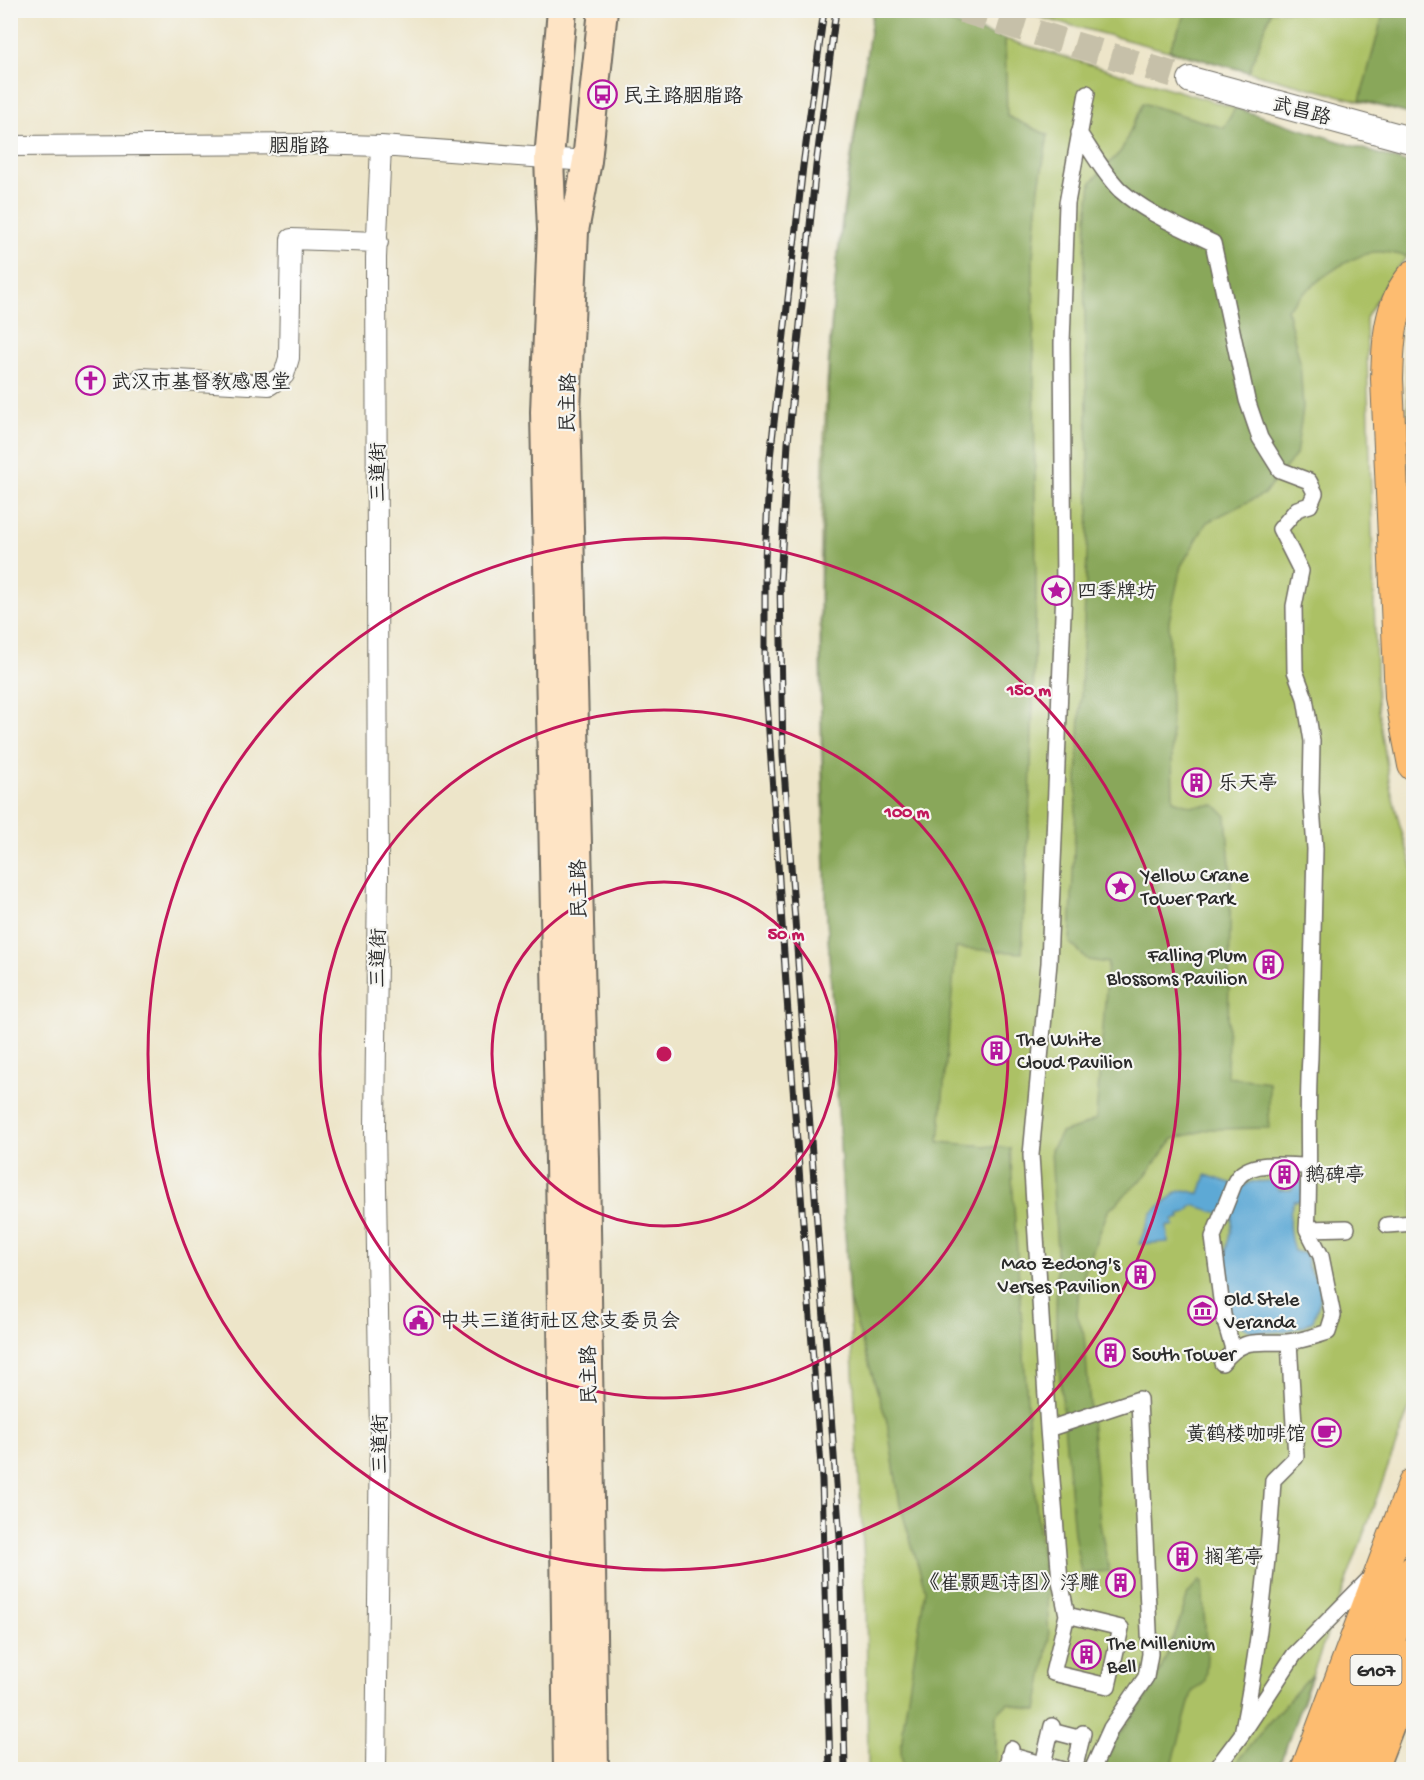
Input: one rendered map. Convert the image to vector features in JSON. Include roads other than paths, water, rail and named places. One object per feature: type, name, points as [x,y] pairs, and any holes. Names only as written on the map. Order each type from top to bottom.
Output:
[{"type":"highway","name":"G107","points":[[1339,1770],[1413,1572]]},
{"type":"highway","name":"G107","points":[[1370,1770],[1413,1655]]},
{"type":"main road","name":"民主路","points":[[562,10],[549,159],[552,230],[544,412],[560,1162],[568,1770]]},
{"type":"main road","name":"民主路","points":[[594,1770],[585,1159],[566,410],[574,231],[587,161],[603,10]]},
{"type":"main road","points":[[1413,276],[1396,308],[1388,339],[1387,379],[1401,697],[1413,765]]},
{"type":"main road","points":[[1307,1770],[1413,1484]]},
{"type":"street","name":"武昌路","points":[[1191,80],[1413,141]]},
{"type":"street","points":[[1067,1615],[1121,1628],[1108,1686],[1094,1688],[1064,1680],[1053,1673],[1067,1615],[1060,1581],[1048,1429],[1031,1155],[1049,963],[1064,589],[1062,343],[1067,203],[1087,93]]},
{"type":"street","points":[[1079,133],[1119,189],[1149,212],[1213,243],[1247,400],[1260,438],[1281,470],[1309,481],[1315,493],[1310,505],[1297,509],[1280,529],[1301,571],[1294,606],[1295,671],[1305,698],[1312,741],[1311,792],[1315,849],[1308,1166],[1310,1184],[1307,1229],[1321,1256],[1333,1316],[1328,1332],[1289,1342],[1249,1342],[1233,1349],[1222,1363]]},
{"type":"street","name":"胭脂路","points":[[10,146],[312,144],[381,146],[587,161]]},
{"type":"street","name":"三道街","points":[[376,1770],[380,1433],[375,1127],[378,874],[375,258],[378,242],[381,146]]},
{"type":"street","points":[[141,378],[269,385],[284,375],[289,358],[291,240],[378,242]]},
{"type":"street","points":[[1233,1349],[1223,1315],[1213,1237],[1234,1184],[1237,1177],[1250,1168],[1308,1166]]},
{"type":"street","points":[[1388,1225],[1413,1223]]},
{"type":"street","points":[[1307,1229],[1347,1228]]},
{"type":"street","points":[[1242,1734],[1257,1658],[1269,1553],[1273,1480],[1296,1456],[1289,1342]]},
{"type":"street","points":[[1048,1429],[1139,1399],[1150,1654],[1146,1677],[1111,1728],[1092,1770]]},
{"type":"street","points":[[1215,1770],[1242,1734],[1294,1655],[1381,1567]]},
{"type":"street","points":[[1043,1764],[1052,1728],[1082,1736],[1074,1770]]},
{"type":"street","points":[[1008,1758],[1063,1770]]},
{"type":"water","points":[[1206,1175],[1242,1187],[1251,1182],[1272,1181],[1278,1190],[1291,1190],[1298,1179],[1303,1184],[1303,1201],[1294,1201],[1289,1226],[1294,1251],[1307,1254],[1308,1267],[1321,1286],[1320,1300],[1313,1321],[1294,1329],[1266,1332],[1247,1329],[1238,1323],[1227,1302],[1224,1276],[1232,1217],[1193,1205],[1187,1212],[1179,1214],[1180,1218],[1173,1220],[1174,1226],[1167,1226],[1168,1242],[1139,1244],[1152,1213],[1177,1192],[1185,1190],[1200,1194]]},
{"type":"tunnel","points":[[962,10],[1191,80]]},
{"type":"railway","points":[[824,10],[803,166],[770,458],[765,559],[765,672],[822,1480],[830,1770]]},
{"type":"railway","points":[[836,10],[816,166],[788,443],[780,582],[783,756],[840,1538],[845,1770]]},
{"type":"place","name":"民主路胭脂路","points":[[602,95]]},
{"type":"place","name":"武汉市基督教感恩堂","points":[[90,381]]},
{"type":"place","name":"四季牌坊","points":[[1056,590]]},
{"type":"place","name":"乐天亭","points":[[1197,782]]},
{"type":"place","name":"Yellow Crane Tower Park","points":[[1120,886]]},
{"type":"place","name":"Falling Plum Blossoms Pavilion","points":[[1268,965]]},
{"type":"place","name":"The White Cloud Pavilion","points":[[996,1050]]},
{"type":"place","name":"鹅碑亭","points":[[1284,1174]]},
{"type":"place","name":"Mao Zedong's Verses Pavilion","points":[[1141,1274]]},
{"type":"place","name":"Old Stele Veranda","points":[[1203,1310]]},
{"type":"place","name":"中共三道街社区总支委员会","points":[[419,1320]]},
{"type":"place","name":"South Tower","points":[[1111,1353]]},
{"type":"place","name":"黄鹤楼咖啡馆","points":[[1327,1433]]},
{"type":"place","name":"搁笔亭","points":[[1183,1556]]},
{"type":"place","name":"《崔颢题诗图》浮雕","points":[[1121,1582]]},
{"type":"place","name":"The Millenium Bell","points":[[1086,1654]]}]
